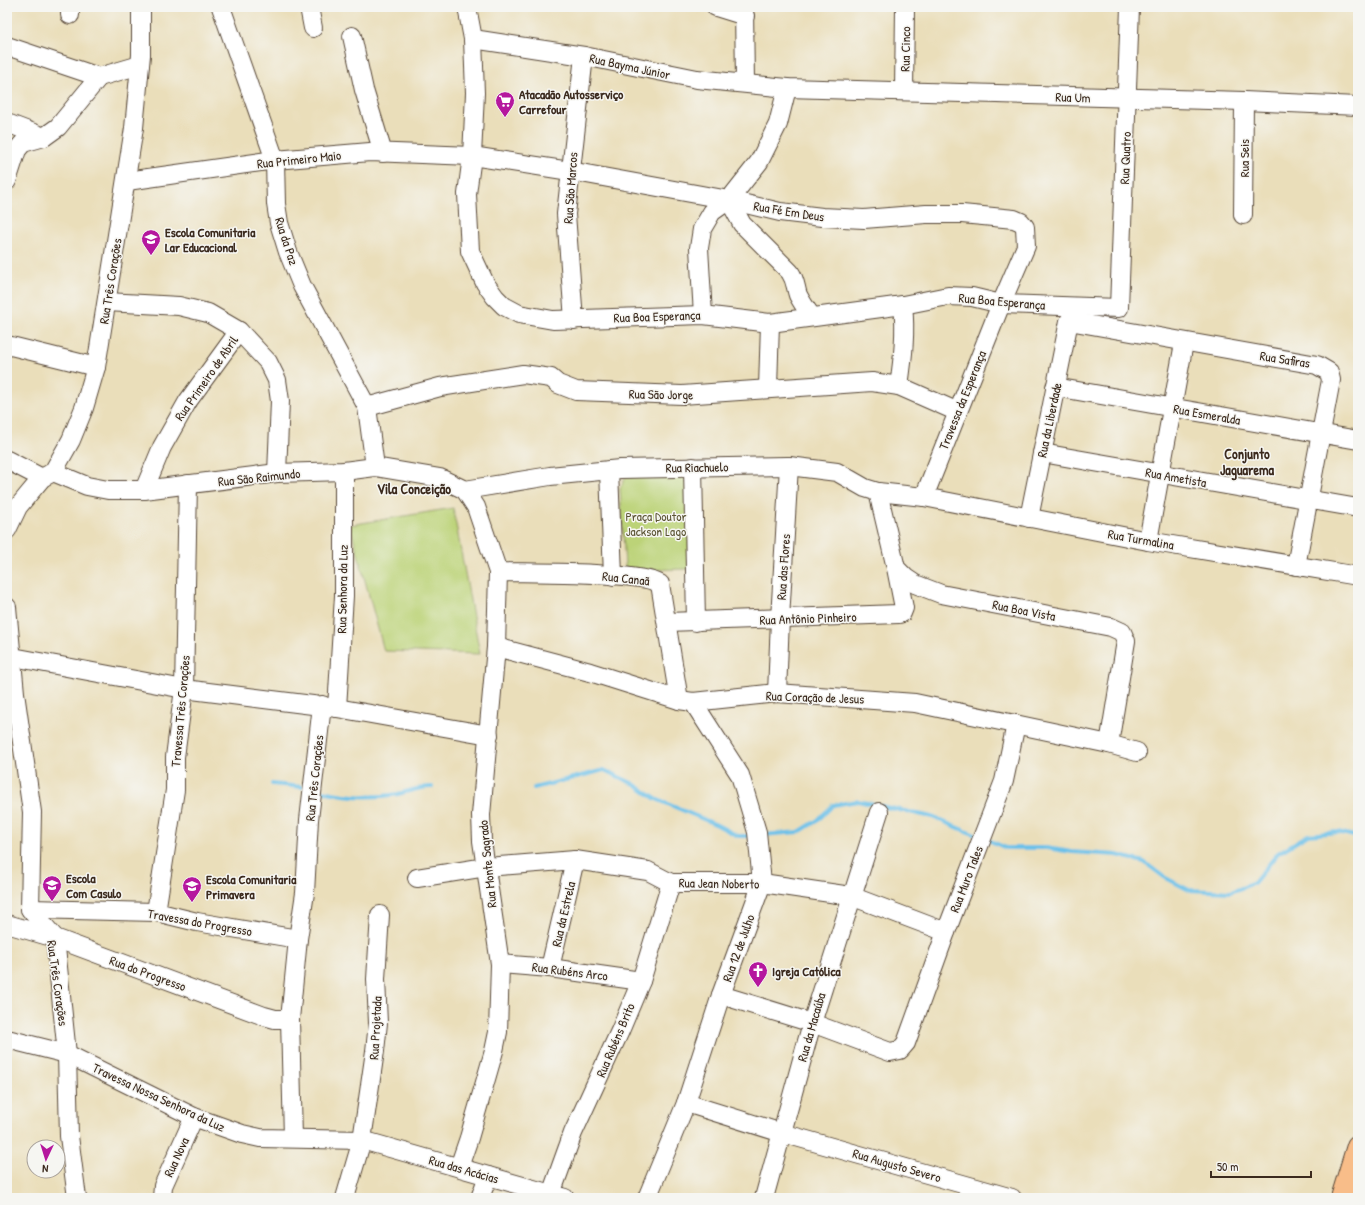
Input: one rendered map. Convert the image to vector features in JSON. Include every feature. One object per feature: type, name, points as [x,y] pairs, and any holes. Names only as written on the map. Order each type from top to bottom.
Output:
[{"type":"main road","points":[[1342,1198],[1358,1146]]},
{"type":"main road","points":[[1357,1198],[1358,1193]]},
{"type":"street","name":"Rua Três Corações","points":[[7,530],[18,507],[48,475],[71,440],[84,408],[96,367],[127,181],[134,128],[140,64],[141,7]]},
{"type":"street","name":"Rua da Paz","points":[[221,7],[275,160],[276,204],[279,223],[288,252],[302,286],[367,407],[375,467]]},
{"type":"street","points":[[309,7],[313,28]]},
{"type":"street","name":"Rua Boa Esperança","points":[[467,7],[473,39],[476,93],[472,156],[467,194],[470,251],[484,283],[504,306],[519,314],[553,320],[636,316],[703,315],[770,323],[903,305],[948,296],[972,297],[1000,304],[1119,308]]},
{"type":"street","points":[[716,7],[745,12],[745,84]]},
{"type":"street","name":"Rua Cinco","points":[[904,91],[906,7]]},
{"type":"street","name":"Rua Quatro","points":[[1119,308],[1130,7]]},
{"type":"street","points":[[352,36],[364,90],[383,153]]},
{"type":"street","name":"Rua Bayma Júnior","points":[[473,39],[584,56],[697,79],[787,88]]},
{"type":"street","points":[[7,46],[99,76],[140,64]]},
{"type":"street","name":"Rua São Marcos","points":[[574,320],[566,214],[584,56]]},
{"type":"street","points":[[7,181],[17,150],[23,143],[44,137],[65,120],[99,76]]},
{"type":"street","points":[[703,315],[699,238],[705,223],[712,212],[729,200],[759,162],[778,124],[787,88]]},
{"type":"street","name":"Rua Um","points":[[787,88],[1127,99],[1244,101],[1358,106]]},
{"type":"street","name":"Rua Seis","points":[[1244,101],[1244,215]]},
{"type":"street","points":[[7,123],[44,137]]},
{"type":"street","name":"Rua Primeiro Maio","points":[[127,181],[275,160],[370,152],[472,156]]},
{"type":"street","name":"Rua Fé Em Deus","points":[[472,156],[729,200],[780,212],[822,217],[864,219],[926,214],[962,214],[1014,219],[1021,222],[1025,227],[1026,246],[1000,304]]},
{"type":"street","points":[[729,200],[745,228],[790,272],[796,280],[796,290],[812,317]]},
{"type":"street","points":[[107,302],[179,306],[208,313],[239,332],[268,362],[277,380],[280,401],[277,473]]},
{"type":"street","name":"Travessa da Esperança","points":[[924,497],[1000,304]]},
{"type":"street","points":[[899,386],[904,346],[905,324],[903,305]]},
{"type":"street","name":"Rua Safiras","points":[[1069,322],[1317,365],[1325,368],[1329,372],[1330,380],[1296,566]]},
{"type":"street","name":"Rua da Liberdade","points":[[1029,518],[1069,322]]},
{"type":"street","points":[[768,388],[770,323]]},
{"type":"street","name":"Rua Primeiro de Abril","points":[[144,490],[162,447],[188,401],[239,332]]},
{"type":"street","points":[[1148,541],[1184,343]]},
{"type":"street","points":[[7,345],[96,367]]},
{"type":"street","name":"Rua São Jorge","points":[[367,407],[440,387],[523,374],[550,378],[558,384],[576,391],[682,395],[872,382],[899,386],[958,412]]},
{"type":"street","name":"Rua Esmeralda","points":[[1055,387],[1358,440]]},
{"type":"street","name":"Rua Ametista","points":[[1042,453],[1358,508]]},
{"type":"street","name":"Rua São Raimundo","points":[[7,460],[48,475],[87,486],[108,490],[144,490],[277,473],[344,471],[375,467],[440,478],[465,490]]},
{"type":"street","points":[[692,466],[696,622]]},
{"type":"street","name":"Rua Riachuelo","points":[[465,490],[550,476],[609,470],[692,466],[789,466],[837,472],[865,488],[878,492],[924,497]]},
{"type":"street","name":"Rua das Flores","points":[[777,693],[789,466]]},
{"type":"street","points":[[609,470],[613,576]]},
{"type":"street","name":"Rua Senhora da Luz","points":[[330,706],[344,596],[344,471]]},
{"type":"street","name":"Travessa Três Corações","points":[[156,912],[175,790],[175,757],[184,689],[188,484]]},
{"type":"street","name":"Rua Monte Sagrado","points":[[459,1167],[469,1138],[498,1032],[500,964],[486,867],[481,815],[496,647],[498,572],[476,507],[465,490]]},
{"type":"street","points":[[878,492],[896,568]]},
{"type":"street","name":"Rua Turmalina","points":[[924,497],[1148,541],[1358,576]]},
{"type":"street","name":"Rua Antônio Pinheiro","points":[[667,622],[780,619],[902,613],[904,608],[896,568]]},
{"type":"street","name":"Rua Boa Vista","points":[[896,568],[906,578],[928,590],[1111,627],[1122,632],[1126,641],[1109,744]]},
{"type":"street","name":"Rua Canaã","points":[[498,572],[613,576],[648,579],[660,584],[667,622],[686,701]]},
{"type":"street","points":[[7,607],[13,657],[15,693],[32,812],[30,908]]},
{"type":"street","name":"Rua Coração de Jesus","points":[[496,647],[590,672],[686,701],[777,693],[915,703],[1109,744],[1137,752]]},
{"type":"street","points":[[13,657],[184,689],[330,706],[489,735]]},
{"type":"street","name":"Rua 12 de Julho","points":[[647,1198],[686,1103],[721,995],[762,883],[757,838],[740,775],[686,701]]},
{"type":"street","name":"Rua Três Corações","points":[[293,1138],[290,1019],[298,939],[305,893],[309,820],[330,706]]},
{"type":"street","name":"Rua Muro Tales","points":[[721,995],[812,1022],[890,1052],[900,1050],[906,1043],[910,1033],[946,932],[1004,781],[1016,724]]},
{"type":"street","name":"Rua da Macaúba","points":[[764,1198],[812,1022],[878,812]]},
{"type":"street","name":"Rua Jean Noberto","points":[[417,878],[486,867],[575,860],[648,871],[672,883],[762,883],[851,896],[946,932]]},
{"type":"street","name":"Rua da Estrela","points":[[550,968],[575,860]]},
{"type":"street","name":"Rua Rubéns Brito","points":[[558,1196],[573,1133],[620,1031],[641,981],[672,883]]},
{"type":"street","name":"Rua Três Corações","points":[[30,908],[55,938],[67,1054],[69,1136],[77,1198]]},
{"type":"street","name":"Travessa do Progresso","points":[[30,908],[156,912],[220,926],[298,939]]},
{"type":"street","name":"Rua Projetada","points":[[345,1198],[362,1140],[378,1023],[376,978],[380,915]]},
{"type":"street","name":"Rua do Progresso","points":[[7,924],[55,938],[264,1016],[275,1019],[290,1019]]},
{"type":"street","name":"Rua Rubéns Arco","points":[[500,964],[550,968],[641,981]]},
{"type":"street","name":"Travessa Nossa Senhora da Luz","points":[[7,1039],[67,1054],[194,1117],[242,1134],[260,1138],[362,1140]]},
{"type":"street","name":"Rua Augusto Severo","points":[[686,1103],[957,1191],[1012,1198]]},
{"type":"street","name":"Rua Nova","points":[[162,1198],[162,1186],[194,1117]]},
{"type":"street","name":"Rua das Acácias","points":[[362,1140],[558,1196]]},
{"type":"street","points":[[480,1198],[488,1176]]},
{"type":"green space","name":"Praça Doutor Jackson Lago","points":[[683,475],[689,481],[690,569],[627,570],[625,566],[620,488],[626,477]]},
{"type":"green space","points":[[453,508],[480,654],[384,651],[350,525]]},
{"type":"waterway","points":[[534,788],[604,770],[632,783],[656,799],[717,825],[738,836],[753,836]]},
{"type":"waterway","points":[[272,784],[302,787]]},
{"type":"waterway","points":[[323,791],[351,796],[380,796],[398,794],[419,788],[432,787]]},
{"type":"waterway","points":[[762,835],[799,832],[818,820],[833,805],[858,801],[932,817],[978,836]]},
{"type":"waterway","points":[[986,839],[1006,848],[1046,848],[1072,852],[1117,855],[1144,862],[1164,877],[1189,890],[1231,892],[1254,883],[1278,853],[1308,835],[1338,832],[1358,837]]},
{"type":"place","name":"Atacadão Autosserviço Carrefour","points":[[505,118]]},
{"type":"place","name":"Escola Comunitaria Lar Educacional","points":[[151,256]]},
{"type":"place","name":"Escola Com Casulo","points":[[52,902]]},
{"type":"place","name":"Escola Comunitaria Primavera","points":[[192,903]]},
{"type":"place","name":"Igreja Católica","points":[[758,988]]},
{"type":"district","name":"Conjunto Jaguarema","points":[[1247,462]]},
{"type":"district","name":"Vila Conceição","points":[[414,489]]}]
